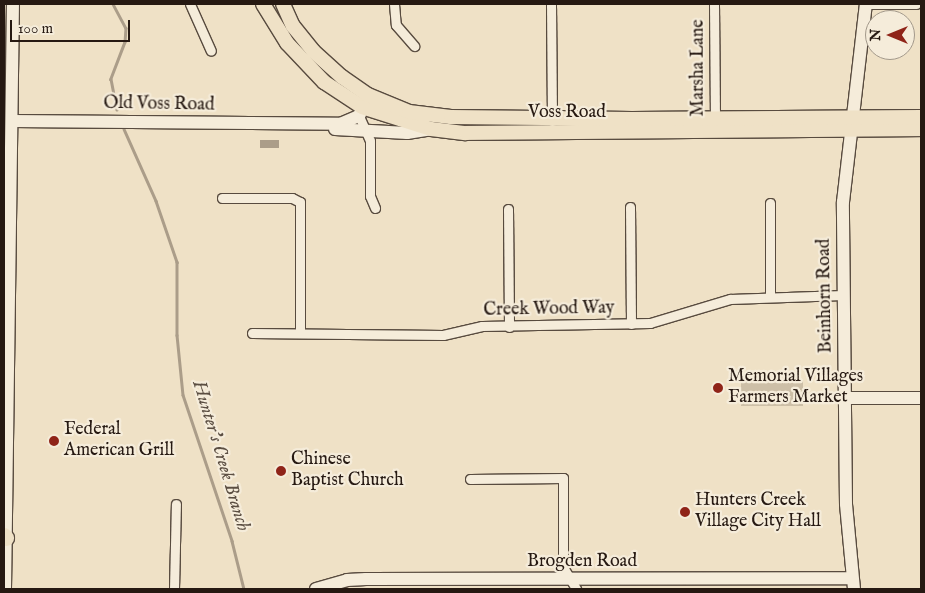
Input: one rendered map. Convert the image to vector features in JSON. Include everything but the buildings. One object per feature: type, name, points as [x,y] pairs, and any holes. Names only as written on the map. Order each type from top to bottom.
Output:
[{"type":"main road","name":"Voss Road","points":[[263,4],[287,42],[305,64],[324,82],[363,106],[431,130],[466,133],[552,132],[715,125],[852,124],[921,129]]},
{"type":"main road","name":"Voss Road","points":[[283,4],[293,26],[363,106],[434,115],[715,125]]},
{"type":"main road","name":"Voss Road","points":[[852,124],[921,117]]},
{"type":"street","points":[[5,589],[13,4]]},
{"type":"street","points":[[190,4],[211,51]]},
{"type":"street","points":[[394,4],[396,25],[414,46]]},
{"type":"street","points":[[551,4],[552,132]]},
{"type":"street","name":"Marsha Lane","points":[[714,4],[715,125]]},
{"type":"street","points":[[866,4],[916,4]]},
{"type":"street","name":"Beinhorn Road","points":[[852,584],[845,398],[843,202],[866,4]]},
{"type":"street","points":[[363,106],[370,141],[370,196],[375,208]]},
{"type":"street","name":"Old Voss Road","points":[[12,120],[305,125],[346,123],[363,106]]},
{"type":"street","name":"Old Voss Road","points":[[305,125],[367,133],[408,133],[431,130]]},
{"type":"street","points":[[222,198],[292,198],[300,202],[300,332]]},
{"type":"street","points":[[770,203],[770,296]]},
{"type":"street","points":[[630,207],[631,324]]},
{"type":"street","points":[[508,208],[509,327]]},
{"type":"street","name":"Creek Wood Way","points":[[252,333],[300,332],[443,335],[482,326],[631,324],[668,319],[730,299],[770,296],[843,295]]},
{"type":"street","points":[[845,398],[921,398]]},
{"type":"street","points":[[470,479],[563,478],[563,568],[573,584]]},
{"type":"street","points":[[174,589],[176,504]]},
{"type":"street","name":"Brogden Road","points":[[316,589],[347,580],[366,579],[573,584],[852,584]]},
{"type":"shaded area","points":[[260,140],[279,140],[279,148],[260,148]]},
{"type":"shaded area","points":[[741,381],[803,381],[803,406],[741,406]]},
{"type":"waterway","name":"Hunter's Creek Branch","points":[[113,4],[126,28],[125,42],[111,79],[117,109]]},
{"type":"waterway","name":"Hunter's Creek Branch","points":[[124,129],[156,201],[177,262],[177,335],[183,395],[232,541],[244,589]]},
{"type":"place","name":"Memorial Villages Farmers Market","points":[[718,388]]},
{"type":"place","name":"Federal American Grill","points":[[54,441]]},
{"type":"place","name":"Chinese Baptist Church","points":[[281,471]]},
{"type":"place","name":"Hunters Creek Village City Hall","points":[[685,512]]}]
